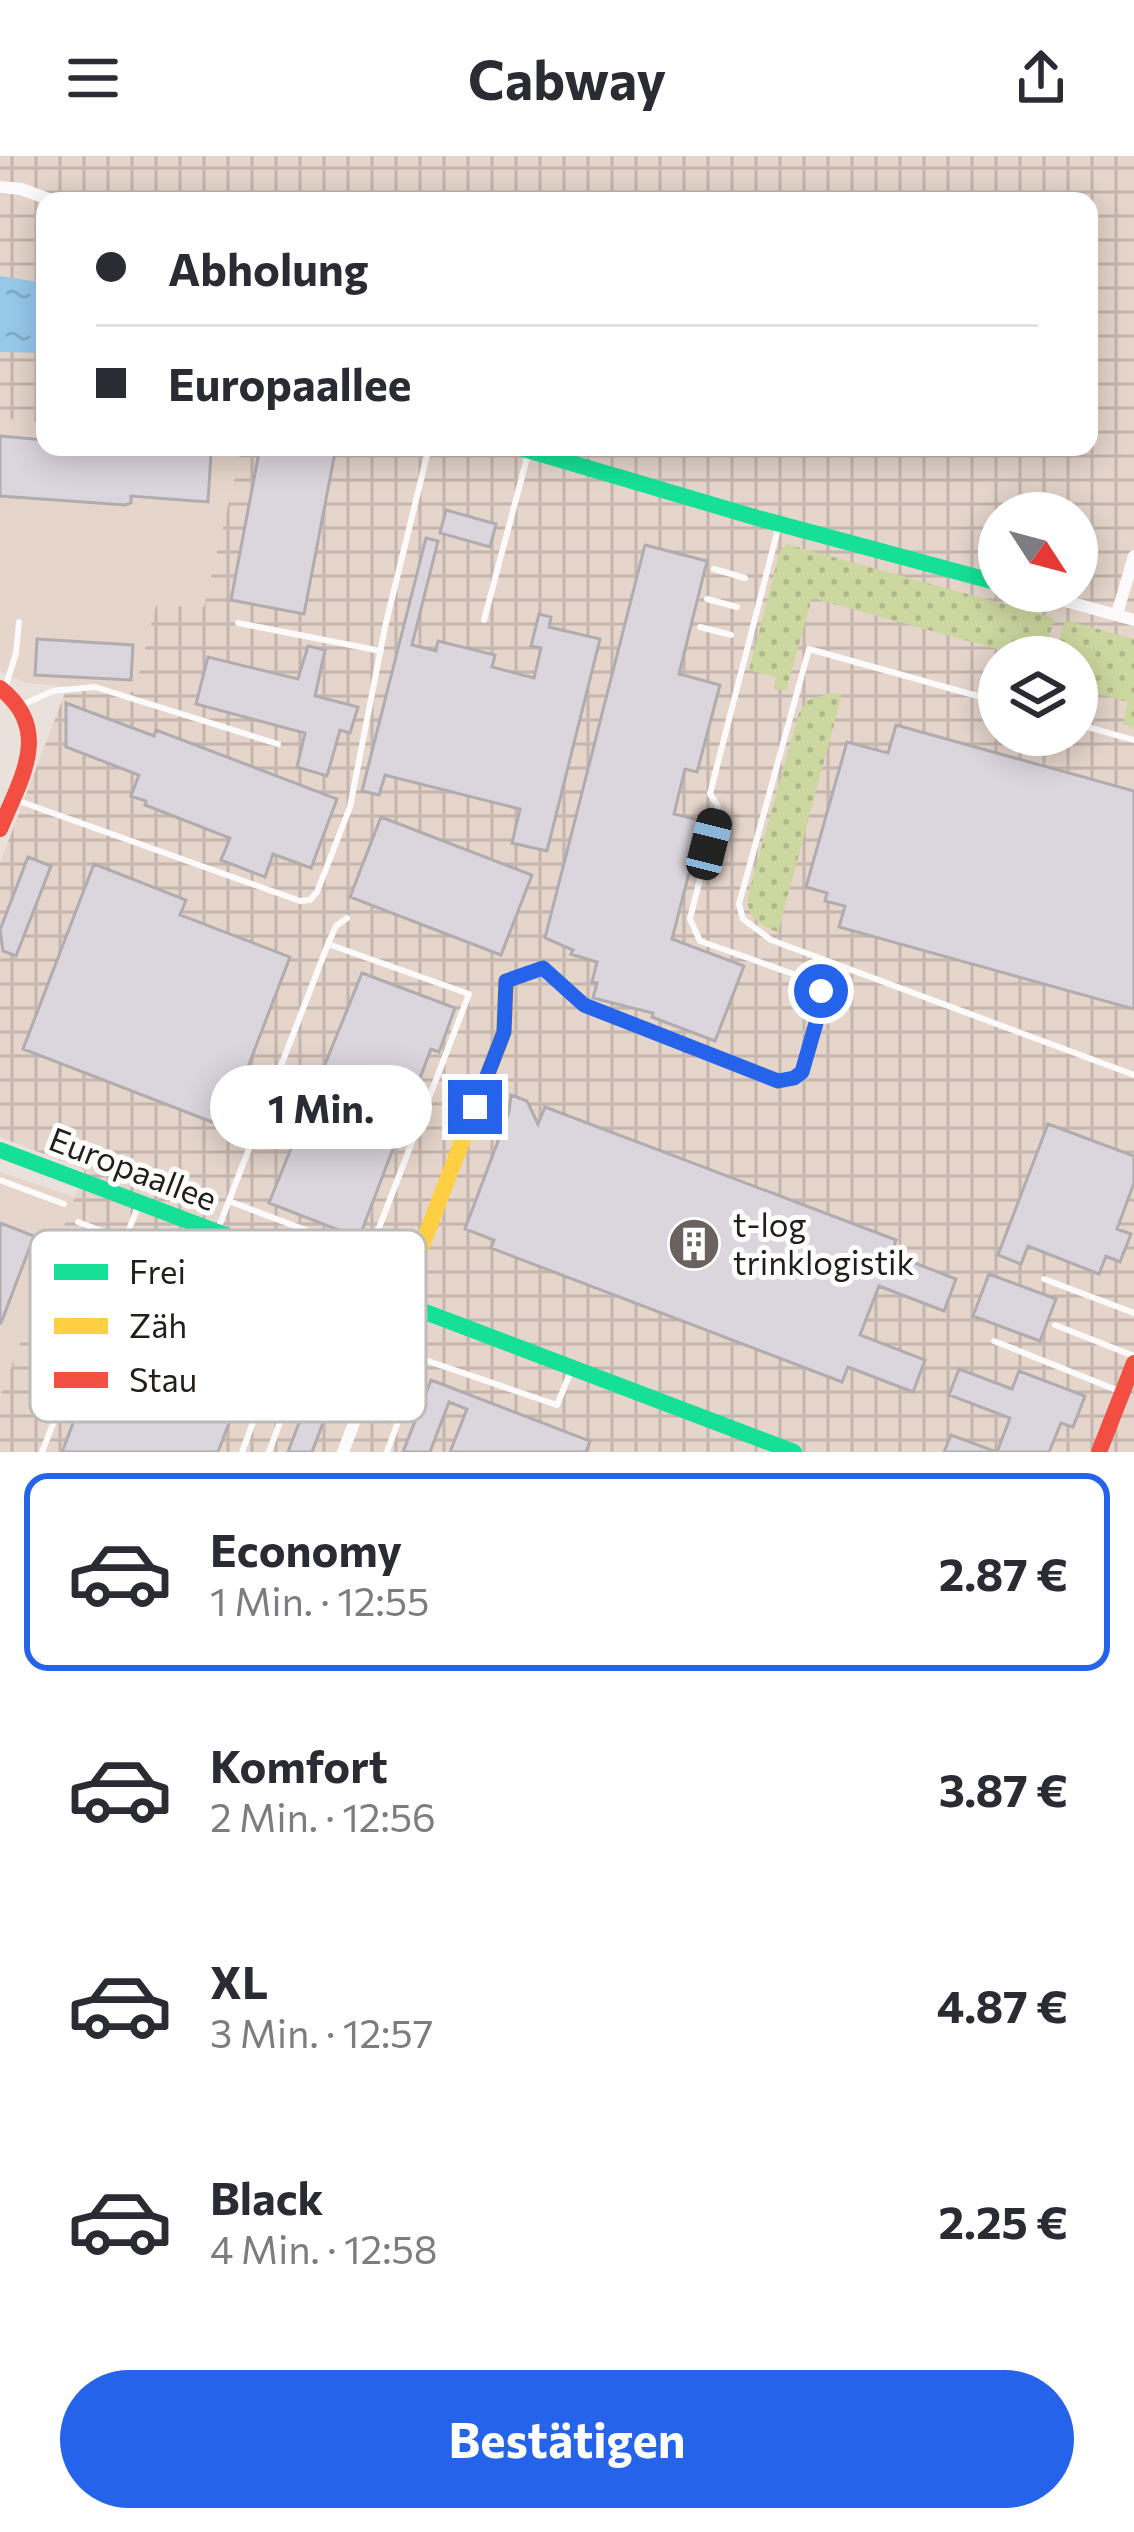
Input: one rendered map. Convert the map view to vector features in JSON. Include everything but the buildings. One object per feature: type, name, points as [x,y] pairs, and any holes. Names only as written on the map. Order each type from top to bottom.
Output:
[{"type":"street","points":[[0,187],[36,194]]},
{"type":"street","points":[[547,456],[978,577]]},
{"type":"street","points":[[1117,614],[1134,556]]},
{"type":"street","points":[[1098,609],[1134,620]]},
{"type":"street","points":[[0,829],[28,754],[31,731],[22,705],[2,689]]},
{"type":"street","points":[[426,1235],[504,1032],[506,981]]},
{"type":"street","name":"Europaallee","points":[[0,1150],[210,1230]]},
{"type":"street","points":[[426,1313],[794,1452]]},
{"type":"street","points":[[1100,1452],[1134,1359]]},
{"type":"street","points":[[343,1452],[354,1422]]},
{"type":"lane","points":[[12,799],[300,902],[310,900],[350,807],[380,650],[427,456]]},
{"type":"lane","points":[[484,620],[521,456]]},
{"type":"lane","points":[[506,981],[543,968],[584,1005],[778,1081],[802,1072],[821,991],[813,981],[700,940],[690,919],[718,806],[710,794],[780,524]]},
{"type":"lane","points":[[714,569],[745,578]]},
{"type":"lane","points":[[706,599],[737,607]]},
{"type":"lane","points":[[2,689],[16,653],[20,622]]},
{"type":"lane","points":[[238,623],[380,650]]},
{"type":"lane","points":[[700,627],[731,635]]},
{"type":"lane","points":[[978,696],[809,649],[739,904],[743,919],[771,940],[1134,1075]]},
{"type":"lane","points":[[22,705],[53,691],[94,687],[278,744]]},
{"type":"lane","points":[[1098,730],[1134,740]]},
{"type":"lane","points":[[217,1230],[328,944],[336,926],[347,918]]},
{"type":"lane","points":[[328,944],[469,994],[378,1230]]},
{"type":"lane","points":[[0,1180],[64,1204]]},
{"type":"lane","points":[[229,1201],[306,1230]]},
{"type":"lane","points":[[129,1230],[139,1204]]},
{"type":"lane","points":[[78,1222],[104,1230]]},
{"type":"lane","points":[[1044,1279],[1134,1313]]},
{"type":"lane","points":[[1055,1325],[1134,1359]]},
{"type":"lane","points":[[994,1341],[1123,1392]]},
{"type":"lane","points":[[426,1360],[557,1406],[573,1368]]},
{"type":"lane","points":[[42,1452],[54,1422]]},
{"type":"lane","points":[[242,1452],[253,1422]]},
{"type":"lane","points":[[268,1452],[279,1422]]},
{"type":"lane","points":[[387,1452],[398,1422]]},
{"type":"shaded area","points":[[0,156],[1134,156],[1134,1452],[0,1452],[0,1397],[30,1317],[30,1422],[426,1422],[426,1230],[63,1230],[85,1170],[0,1137],[0,863],[68,685],[134,692],[156,606],[204,607],[240,456],[1098,456],[1098,192],[36,192],[36,422],[0,418]]},
{"type":"shaded area","points":[[0,418],[36,422],[36,456],[240,456],[204,608],[156,607],[134,692],[26,683],[0,672]]},
{"type":"shaded area","points":[[0,1172],[75,1197],[63,1230],[30,1230],[30,1317],[0,1397]]},
{"type":"green space","points":[[786,544],[978,597],[978,612],[1032,612],[1054,618],[1050,636],[978,636],[978,644],[812,598],[786,691],[774,688],[776,677],[749,670],[780,551]]},
{"type":"green space","points":[[1065,620],[1134,639],[1134,728],[1123,724],[1128,702],[1098,694],[1098,636],[1060,636]]},
{"type":"green space","points":[[829,693],[842,695],[778,932],[755,919],[748,895],[799,713],[807,701]]},
{"type":"water","points":[[0,276],[36,282],[36,353],[0,352]]},
{"type":"traffic: fast","points":[[547,456],[978,577]]},
{"type":"traffic: fast","points":[[0,1150],[212,1230]]},
{"type":"traffic: fast","points":[[426,1312],[794,1452]]},
{"type":"traffic: slow","points":[[426,1235],[504,1032],[506,981]]},
{"type":"traffic: jam","points":[[0,688],[16,704],[29,738],[23,773],[0,829]]},
{"type":"traffic: jam","points":[[1099,1452],[1134,1363]]},
{"type":"place","name":"t-log trinklogistik","points":[[694,1244]]},
{"type":"route","points":[[475,1107],[504,1032],[506,981],[543,968],[584,1005],[778,1081],[802,1072],[821,991]]}]
